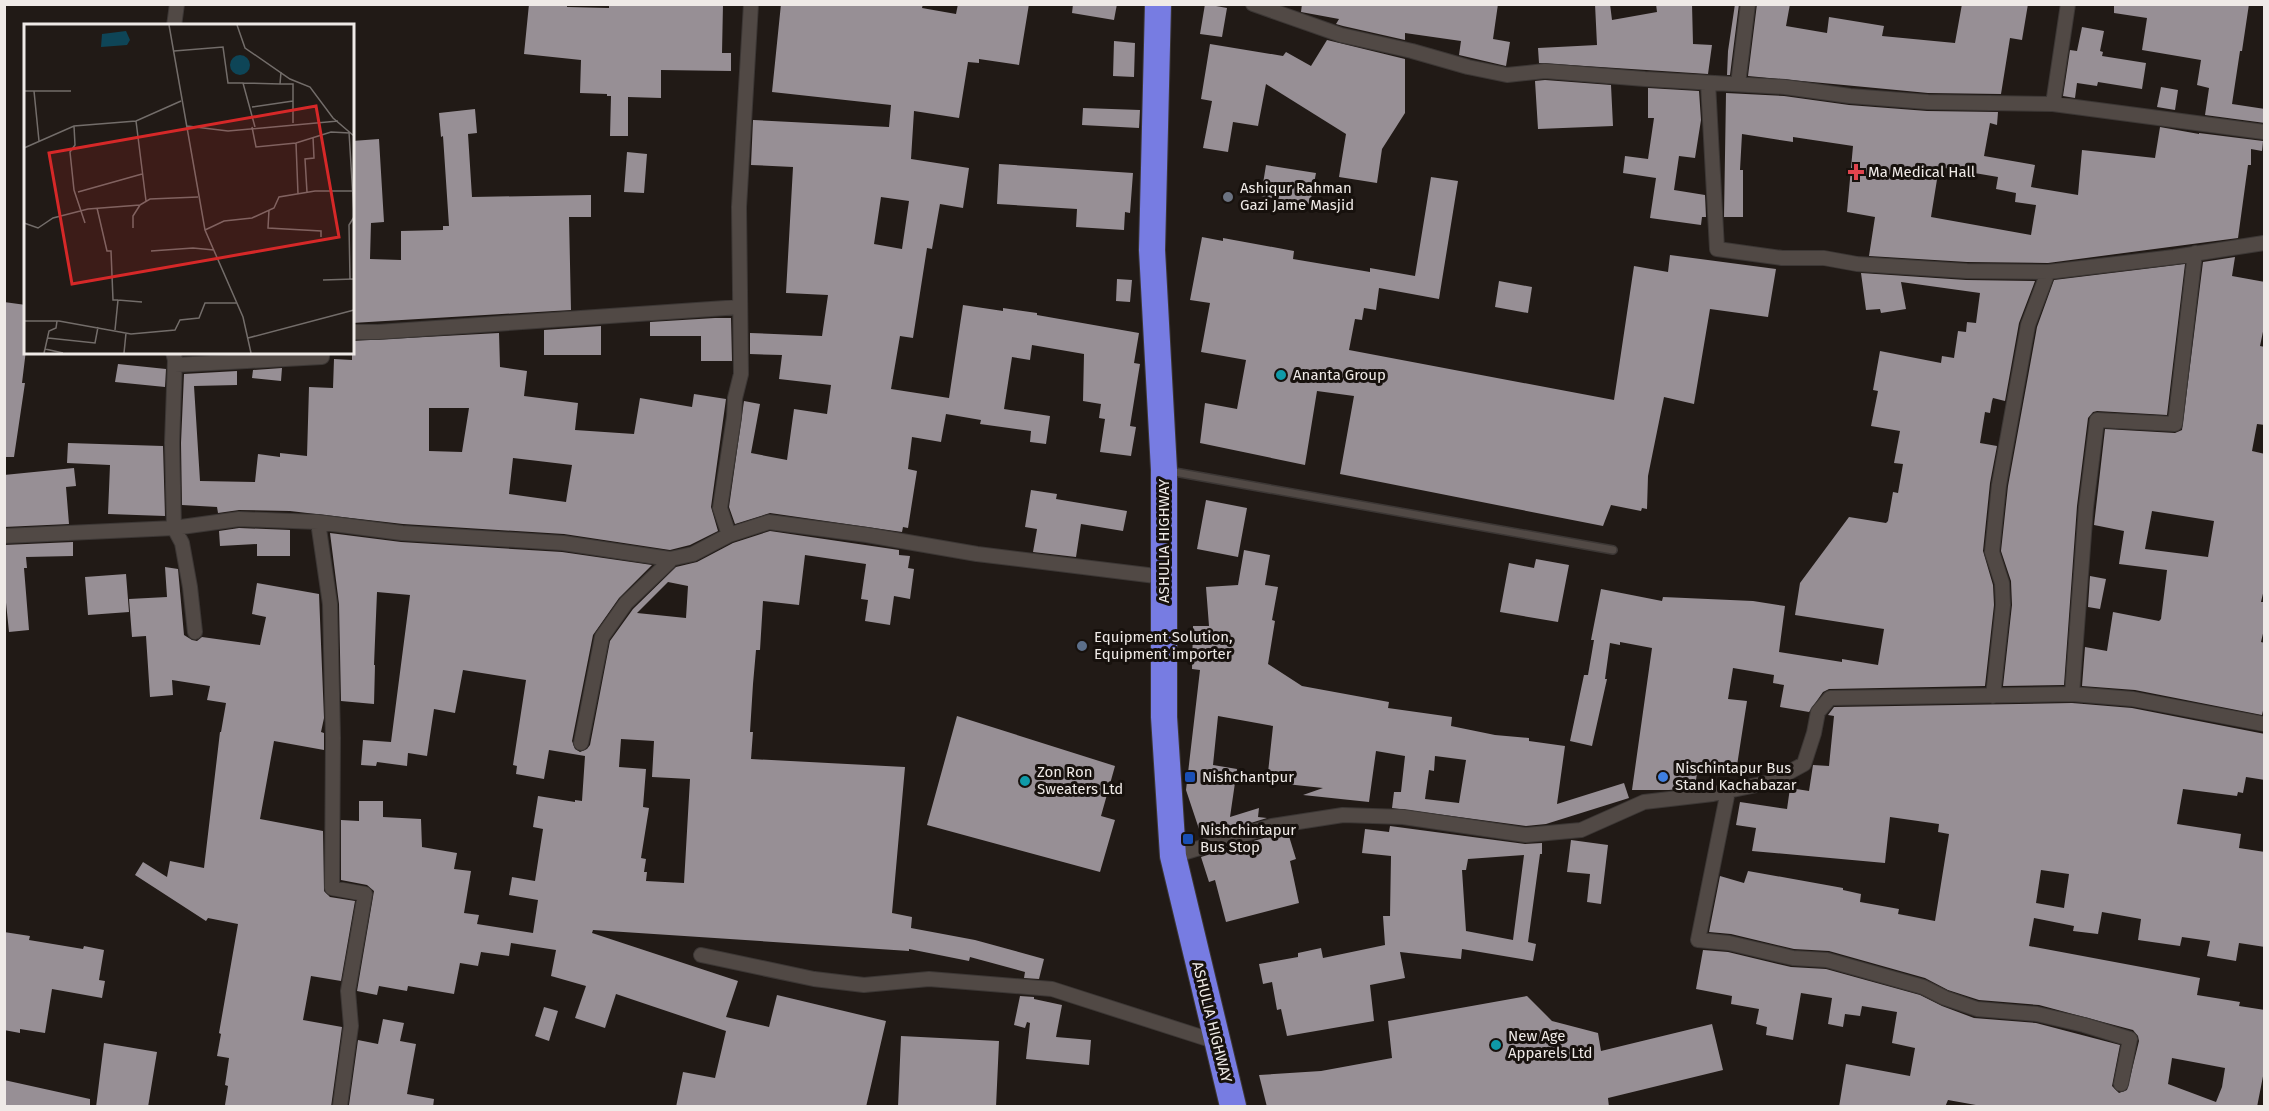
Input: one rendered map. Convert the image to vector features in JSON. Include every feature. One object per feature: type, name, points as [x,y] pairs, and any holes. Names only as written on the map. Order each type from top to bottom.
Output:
[{"type":"highway","name":"ASHULIA HIGHWAY","points":[[1158,4],[1152,250],[1164,470],[1164,717],[1173,856],[1233,1107]]},
{"type":"street","points":[[174,24],[177,4]]},
{"type":"street","points":[[729,535],[720,508],[735,398],[741,374],[739,207],[752,4]]},
{"type":"street","points":[[1253,4],[1341,35],[1507,75],[1545,71],[1785,87],[1850,96],[1928,102],[2053,104],[2265,132]]},
{"type":"street","points":[[1738,84],[1748,4]]},
{"type":"street","points":[[2053,104],[2068,4]]},
{"type":"street","points":[[1708,83],[1717,249],[1782,258],[1824,258],[1857,264],[1967,271],[2048,272],[2265,243]]},
{"type":"street","points":[[2072,694],[2086,507],[2097,420],[2175,424],[2195,253]]},
{"type":"street","points":[[1993,696],[2003,605],[2002,583],[1992,552],[1999,485],[2028,325],[2048,272]]},
{"type":"street","points":[[354,332],[740,307]]},
{"type":"street","points":[[195,632],[182,543],[174,528],[172,443],[174,359],[322,357],[322,354]]},
{"type":"street","points":[[4,536],[174,528],[239,519],[318,522],[402,533],[563,543],[670,559],[693,554],[729,535],[769,522],[867,535],[977,554],[1164,577]]},
{"type":"street","points":[[318,522],[330,604],[333,738],[332,888],[365,894],[348,991],[351,1026],[340,1107]]},
{"type":"street","points":[[581,743],[602,637],[626,603],[670,559]]},
{"type":"street","points":[[1173,856],[1272,826],[1343,815],[1403,817],[1526,835],[1581,830],[1644,802],[1728,791],[1771,782],[1804,764],[1818,712],[1830,698],[2072,694],[2133,699],[2265,724]]},
{"type":"street","points":[[1728,791],[1698,940],[1729,943],[1793,958],[1827,960],[1923,987],[1945,998],[1977,1009],[2037,1014],[2084,1025],[2130,1040],[2121,1084]]},
{"type":"street","points":[[701,956],[814,979],[864,985],[928,979],[1052,989],[1217,1042]]},
{"type":"lane","points":[[1164,470],[1613,550]]},
{"type":"building","points":[[529,4],[567,4],[567,7],[609,8],[609,6],[649,6],[649,4],[723,4],[722,53],[731,53],[731,71],[661,70],[661,98],[628,97],[628,136],[610,136],[611,96],[580,93],[581,60],[524,54]]},
{"type":"building","points":[[781,4],[923,4],[922,8],[956,14],[958,4],[1029,4],[1019,65],[979,59],[979,63],[968,62],[959,118],[914,111],[911,159],[969,168],[963,208],[940,204],[932,249],[927,248],[913,338],[900,336],[891,389],[949,398],[963,305],[1037,313],[1037,315],[1139,333],[1134,363],[1140,364],[1130,426],[1136,427],[1131,456],[1100,452],[1105,419],[1099,418],[1101,404],[1083,401],[1084,354],[1032,345],[1030,360],[1012,357],[1004,409],[1050,416],[1046,444],[1030,442],[1031,431],[980,424],[981,420],[946,414],[941,442],[912,437],[908,469],[917,471],[908,528],[903,527],[902,532],[770,513],[735,524],[729,507],[744,401],[760,404],[751,453],[787,460],[794,409],[827,414],[831,385],[779,379],[782,355],[750,354],[750,333],[822,336],[828,295],[786,293],[793,167],[751,165],[753,120],[889,127],[891,105],[772,92]],"holes":[[[881,197],[909,201],[902,249],[874,244]]]},
{"type":"building","points":[[1073,4],[1117,4],[1114,20],[1072,13]]},
{"type":"building","points":[[1205,4],[1227,8],[1222,37],[1200,34]]},
{"type":"building","points":[[1302,4],[1498,4],[1493,39],[1510,42],[1506,66],[1459,55],[1461,41],[1405,33],[1405,40],[1343,26],[1336,24],[1339,19],[1301,12]]},
{"type":"building","points":[[1595,4],[1610,4],[1612,20],[1657,12],[1656,4],[1692,4],[1693,44],[1712,45],[1708,74],[1539,63],[1538,48],[1597,45]]},
{"type":"building","points":[[1735,4],[1739,4],[1730,75],[1727,75],[1728,51]]},
{"type":"building","points":[[1757,4],[1790,4],[1786,26],[1827,33],[1829,17],[1884,26],[1882,36],[1955,43],[1962,4],[2028,4],[2022,40],[2010,38],[2001,94],[1928,93],[1748,76]]},
{"type":"building","points":[[2114,4],[2249,4],[2232,104],[2265,109],[2265,123],[2205,115],[2209,88],[2197,85],[2201,60],[2142,50],[2147,18],[2114,13]]},
{"type":"building","points":[[2082,27],[2104,31],[2100,51],[2103,52],[2102,56],[2146,63],[2142,89],[2098,82],[2097,86],[2077,83],[2075,98],[2063,96],[2070,50],[2077,51]]},
{"type":"building","points":[[1327,40],[1405,59],[1405,113],[1382,149],[1377,183],[1339,177],[1346,134],[1266,84],[1258,126],[1233,122],[1228,152],[1203,148],[1212,101],[1201,99],[1210,44],[1283,56],[1286,52],[1311,66]]},
{"type":"building","points":[[1114,41],[1135,43],[1134,77],[1113,76]]},
{"type":"building","points":[[1535,81],[1611,85],[1613,126],[1538,129]]},
{"type":"building","points":[[2161,87],[2178,90],[2175,110],[2157,107]]},
{"type":"building","points":[[1648,88],[1699,91],[1701,120],[1695,158],[1679,156],[1674,190],[1705,195],[1706,217],[1702,217],[1701,225],[1650,218],[1656,178],[1623,173],[1625,156],[1648,159],[1654,118],[1648,118]]},
{"type":"building","points":[[1726,93],[1784,96],[1849,105],[1927,111],[1998,112],[1997,125],[1990,123],[1984,156],[2035,165],[2031,187],[2078,195],[2082,150],[2155,158],[2160,127],[2263,141],[2262,151],[2251,149],[2251,165],[2248,165],[2238,238],[2048,263],[1967,262],[1869,256],[1875,217],[1847,212],[1853,146],[1793,137],[1793,142],[1742,134],[1740,170],[1743,170],[1743,217],[1724,217]],"holes":[[[1939,167],[1998,177],[1996,189],[2016,193],[2015,202],[2036,205],[2031,235],[1931,217]]]},
{"type":"building","points":[[1083,108],[1140,110],[1139,128],[1082,125]]},
{"type":"building","points":[[475,109],[477,133],[468,134],[472,197],[591,195],[591,217],[569,217],[571,310],[354,323],[354,141],[379,139],[384,222],[371,223],[370,259],[401,260],[401,231],[443,230],[443,226],[449,226],[443,136],[441,137],[439,113]]},
{"type":"building","points":[[627,152],[647,154],[644,193],[624,192]]},
{"type":"building","points":[[999,164],[1133,173],[1130,213],[1125,212],[1124,230],[1076,227],[1077,209],[997,204]]},
{"type":"building","points":[[1266,165],[1316,173],[1310,204],[1261,196]]},
{"type":"building","points":[[1431,177],[1458,181],[1439,299],[1379,288],[1376,310],[1364,308],[1362,320],[1355,319],[1349,350],[1614,400],[1634,266],[1668,272],[1670,255],[1776,269],[1768,317],[1710,309],[1694,404],[1664,397],[1648,476],[1647,509],[1642,508],[1641,511],[1611,505],[1603,526],[1340,474],[1354,396],[1317,391],[1305,465],[1200,443],[1205,403],[1237,409],[1246,360],[1201,352],[1210,303],[1190,300],[1202,237],[1223,241],[1223,238],[1294,251],[1293,259],[1370,272],[1370,268],[1415,276]]},
{"type":"building","points":[[2235,257],[2232,276],[2265,282],[2265,322],[2260,346],[2265,347],[2265,425],[2257,424],[2252,451],[2265,454],[2265,585],[2261,602],[2265,602],[2265,625],[2261,642],[2265,643],[2265,702],[2262,715],[2135,690],[2082,686],[2085,647],[2107,651],[2113,612],[2159,621],[2161,619],[2167,570],[2119,564],[2124,531],[2094,525],[2105,429],[2175,433],[2182,430],[2203,262]],"holes":[[[2152,511],[2214,521],[2208,557],[2145,549]]]},
{"type":"building","points":[[2185,264],[2167,415],[2097,411],[2088,418],[2077,506],[2064,685],[2003,686],[2012,605],[2011,581],[2001,551],[2008,486],[2037,327],[2054,280]]},
{"type":"building","points":[[1861,273],[1966,280],[2035,281],[2019,323],[2005,401],[1993,398],[1990,413],[1985,412],[1980,443],[1997,446],[1990,483],[1983,551],[1993,585],[1994,605],[1985,686],[1829,689],[1823,692],[1809,712],[1780,707],[1784,685],[1773,683],[1774,675],[1733,668],[1728,699],[1747,701],[1736,772],[1698,766],[1695,787],[1632,790],[1652,648],[1620,642],[1620,645],[1610,643],[1605,679],[1607,679],[1592,746],[1570,741],[1584,675],[1588,675],[1594,640],[1591,640],[1601,589],[1662,601],[1663,597],[1753,601],[1785,606],[1779,652],[1878,665],[1884,629],[1795,615],[1800,583],[1849,517],[1886,523],[1893,492],[1898,493],[1903,464],[1894,463],[1900,431],[1871,426],[1878,391],[1873,390],[1880,351],[1941,363],[1942,356],[1954,358],[1958,331],[1966,332],[1967,322],[1976,323],[1980,293],[1901,282],[1906,309],[1881,313],[1880,309],[1866,310]]},
{"type":"building","points":[[1117,279],[1132,280],[1130,302],[1116,301]]},
{"type":"building","points":[[1499,281],[1532,287],[1528,313],[1495,307]]},
{"type":"building","points":[[4,302],[24,305],[26,354],[22,383],[25,383],[14,457],[4,457]]},
{"type":"building","points":[[731,318],[732,361],[701,361],[701,336],[650,336],[650,322]]},
{"type":"building","points":[[601,326],[601,355],[544,355],[544,330]]},
{"type":"building","points":[[499,333],[500,367],[527,371],[524,396],[578,403],[575,430],[634,434],[640,398],[692,407],[694,394],[726,399],[711,507],[718,531],[690,545],[670,550],[564,534],[403,524],[290,511],[239,510],[218,513],[217,507],[182,505],[181,443],[184,374],[237,371],[237,385],[194,386],[200,481],[255,482],[258,454],[280,457],[280,453],[307,456],[309,387],[333,388],[334,359],[352,360],[354,341]],"holes":[[[429,408],[469,408],[462,452],[429,451]],[[513,458],[572,465],[566,502],[509,494]]]},
{"type":"building","points":[[118,364],[166,369],[165,387],[115,382]]},
{"type":"building","points":[[282,368],[281,381],[252,378],[253,370]]},
{"type":"building","points":[[68,443],[163,446],[165,516],[108,514],[110,465],[67,463]]},
{"type":"building","points":[[74,468],[76,486],[66,487],[69,524],[4,527],[4,475]]},
{"type":"building","points":[[1031,490],[1057,494],[1056,499],[1127,511],[1123,531],[1081,524],[1076,557],[1033,552],[1037,529],[1025,527]]},
{"type":"building","points":[[1206,500],[1247,508],[1238,557],[1197,549]]},
{"type":"building","points":[[239,528],[290,530],[290,556],[257,556],[257,544],[220,546],[219,531]]},
{"type":"building","points":[[770,531],[899,550],[899,555],[910,556],[908,568],[914,569],[910,599],[894,596],[890,625],[865,621],[868,600],[861,599],[866,564],[805,555],[799,605],[763,601],[760,650],[756,650],[753,684],[751,759],[905,767],[892,913],[912,917],[911,928],[975,940],[1044,959],[1039,979],[1024,978],[1025,972],[970,957],[969,961],[909,949],[909,951],[593,930],[592,933],[738,981],[726,1017],[769,1027],[777,995],[886,1021],[866,1107],[676,1107],[683,1072],[715,1078],[726,1031],[616,994],[605,1028],[575,1018],[586,986],[551,976],[556,950],[511,943],[509,956],[481,952],[478,966],[460,963],[454,994],[408,986],[407,991],[379,986],[377,995],[357,991],[374,891],[367,885],[341,880],[341,820],[359,821],[359,801],[383,801],[383,817],[421,819],[422,847],[457,853],[454,869],[471,871],[464,913],[479,915],[477,924],[533,933],[538,900],[509,895],[512,877],[535,881],[543,829],[533,827],[538,796],[582,801],[585,756],[549,750],[544,779],[516,774],[517,766],[513,765],[526,680],[463,670],[455,713],[434,709],[427,756],[408,753],[407,766],[377,762],[376,766],[361,765],[363,740],[391,742],[410,595],[377,592],[374,704],[341,701],[339,604],[330,533],[401,542],[562,552],[652,565],[619,598],[593,635],[572,741],[575,749],[580,752],[590,745],[610,641],[633,609],[676,567],[697,562],[733,543]],"holes":[[[668,582],[688,586],[686,618],[637,613]],[[621,739],[654,741],[652,777],[690,779],[684,883],[646,881],[647,872],[644,872],[646,859],[641,858],[649,808],[643,807],[646,769],[619,767]]]},
{"type":"building","points":[[73,542],[73,556],[26,557],[27,568],[24,568],[29,630],[9,632],[4,583],[4,545]]},
{"type":"building","points":[[1244,550],[1270,555],[1265,585],[1278,587],[1268,664],[1302,686],[1389,702],[1388,708],[1452,717],[1451,726],[1565,746],[1557,804],[1624,783],[1629,798],[1546,824],[1526,826],[1392,808],[1394,792],[1401,792],[1405,756],[1376,751],[1369,802],[1303,795],[1323,788],[1267,782],[1273,726],[1218,716],[1213,765],[1237,769],[1230,817],[1259,808],[1258,817],[1267,818],[1202,838],[1186,790],[1200,670],[1192,669],[1193,626],[1209,626],[1206,587],[1238,585]],"holes":[[[1435,756],[1466,760],[1459,803],[1425,799],[1429,770],[1434,771]]]},
{"type":"building","points":[[1536,559],[1569,565],[1558,622],[1500,612],[1509,563],[1534,568]]},
{"type":"building","points":[[165,567],[178,569],[184,635],[197,641],[202,637],[260,645],[266,617],[252,614],[257,583],[319,594],[324,718],[321,732],[324,733],[324,750],[274,741],[260,819],[323,831],[324,891],[330,897],[355,901],[341,981],[311,976],[303,1020],[342,1027],[331,1107],[225,1105],[229,1058],[217,1056],[238,924],[208,918],[206,921],[135,875],[143,862],[167,877],[170,861],[204,868],[220,732],[226,703],[207,700],[210,686],[172,680],[173,695],[150,697],[146,636],[132,637],[129,599],[167,597]]},
{"type":"building","points":[[126,574],[129,612],[88,615],[85,577]]},
{"type":"building","points":[[2090,576],[2106,579],[2100,609],[2088,607]]},
{"type":"building","points":[[2072,703],[2132,708],[2265,734],[2265,780],[2246,777],[2243,793],[2238,792],[2237,796],[2183,789],[2177,824],[2241,834],[2239,848],[2265,852],[2265,947],[2239,943],[2236,961],[2207,956],[2210,941],[2182,937],[2180,946],[2138,940],[2141,919],[2102,912],[2098,934],[2073,931],[2074,926],[2034,918],[2029,946],[2200,978],[2197,995],[2240,1002],[2239,1006],[2265,1010],[2265,1066],[2257,1107],[1987,1107],[1948,1100],[1945,1107],[1839,1107],[1846,1064],[1910,1076],[1915,1048],[1892,1043],[1897,1012],[1862,1006],[1860,1016],[1845,1014],[1843,1027],[1828,1024],[1832,998],[1801,993],[1793,1040],[1766,1035],[1767,1027],[1756,1024],[1759,1009],[1731,1004],[1732,996],[1696,989],[1703,950],[1728,952],[1791,967],[1826,969],[1920,995],[1974,1018],[2036,1023],[2120,1045],[2112,1086],[2119,1093],[2127,1090],[2139,1041],[2133,1030],[2039,1005],[1979,1000],[1948,990],[1925,978],[1829,951],[1794,949],[1731,934],[1709,932],[1720,876],[1744,883],[1748,871],[1843,888],[1843,890],[1861,894],[1860,902],[1899,909],[1898,914],[1935,921],[1949,834],[1938,832],[1939,824],[1890,817],[1885,863],[1752,851],[1756,828],[1736,825],[1740,802],[1787,809],[1790,788],[1809,791],[1813,765],[1829,766],[1834,716],[1828,715],[1834,707]],"holes":[[[2041,870],[2069,874],[2064,908],[2036,903]],[[2172,1058],[2225,1068],[2222,1087],[2216,1102],[2168,1084]]]},
{"type":"building","name":"Zon Ron Sweaters Ltd","points":[[957,716],[1115,766],[1101,816],[1115,820],[1100,872],[927,825]]},
{"type":"building","points":[[1390,826],[1525,844],[1542,843],[1528,942],[1536,944],[1533,961],[1462,949],[1461,959],[1400,952],[1405,978],[1370,985],[1374,1021],[1287,1036],[1281,1009],[1277,1010],[1272,982],[1263,984],[1259,964],[1298,957],[1298,953],[1321,948],[1323,958],[1385,945],[1383,916],[1390,916],[1391,856],[1362,853],[1365,829],[1389,832]],"holes":[[[1524,855],[1513,940],[1466,931],[1462,870],[1466,870],[1468,859]]]},
{"type":"building","points":[[1288,833],[1296,859],[1290,861],[1299,903],[1226,922],[1215,880],[1209,882],[1201,857]]},
{"type":"building","points":[[1571,840],[1608,845],[1601,904],[1587,902],[1590,874],[1567,872]]},
{"type":"building","points":[[4,932],[30,936],[29,940],[104,950],[99,980],[105,981],[102,998],[52,989],[45,1033],[20,1029],[20,1033],[4,1030]]},
{"type":"building","points":[[1020,996],[1034,997],[1034,999],[1062,1005],[1056,1037],[1091,1040],[1089,1065],[1026,1059],[1030,1023],[1027,1022],[1025,1028],[1014,1025]]},
{"type":"building","name":"New Age Apparels Ltd","points":[[1527,996],[1552,1021],[1598,1033],[1601,1051],[1712,1024],[1723,1070],[1608,1098],[1609,1107],[1267,1107],[1259,1075],[1321,1071],[1392,1058],[1388,1021]]},
{"type":"building","points":[[544,1007],[558,1011],[549,1041],[535,1036]]},
{"type":"building","points":[[383,1019],[404,1023],[400,1041],[416,1044],[407,1094],[434,1099],[433,1107],[349,1105],[358,1040],[378,1044]]},
{"type":"building","points":[[901,1036],[999,1041],[996,1107],[898,1107]]},
{"type":"building","points":[[104,1043],[157,1052],[148,1107],[96,1107]]},
{"type":"building","points":[[4,1080],[90,1099],[90,1107],[4,1107]]},
{"type":"place","name":"Ma Medical Hall","points":[[1856,172]]},
{"type":"place","name":"Ashiqur Rahman Gazi Jame Masjid","points":[[1228,197]]},
{"type":"place","name":"Ananta Group","points":[[1281,375]]},
{"type":"place","name":"Equipment Solution, Equipment importer","points":[[1082,646]]},
{"type":"place","name":"Nishchantpur","points":[[1190,777]]},
{"type":"place","name":"Nischintapur Bus Stand Kachabazar","points":[[1663,777]]},
{"type":"place","name":"Zon Ron Sweaters Ltd","points":[[1025,781]]},
{"type":"place","name":"Nishchintapur Bus Stop","points":[[1188,839]]},
{"type":"place","name":"New Age Apparels Ltd","points":[[1496,1045]]}]
